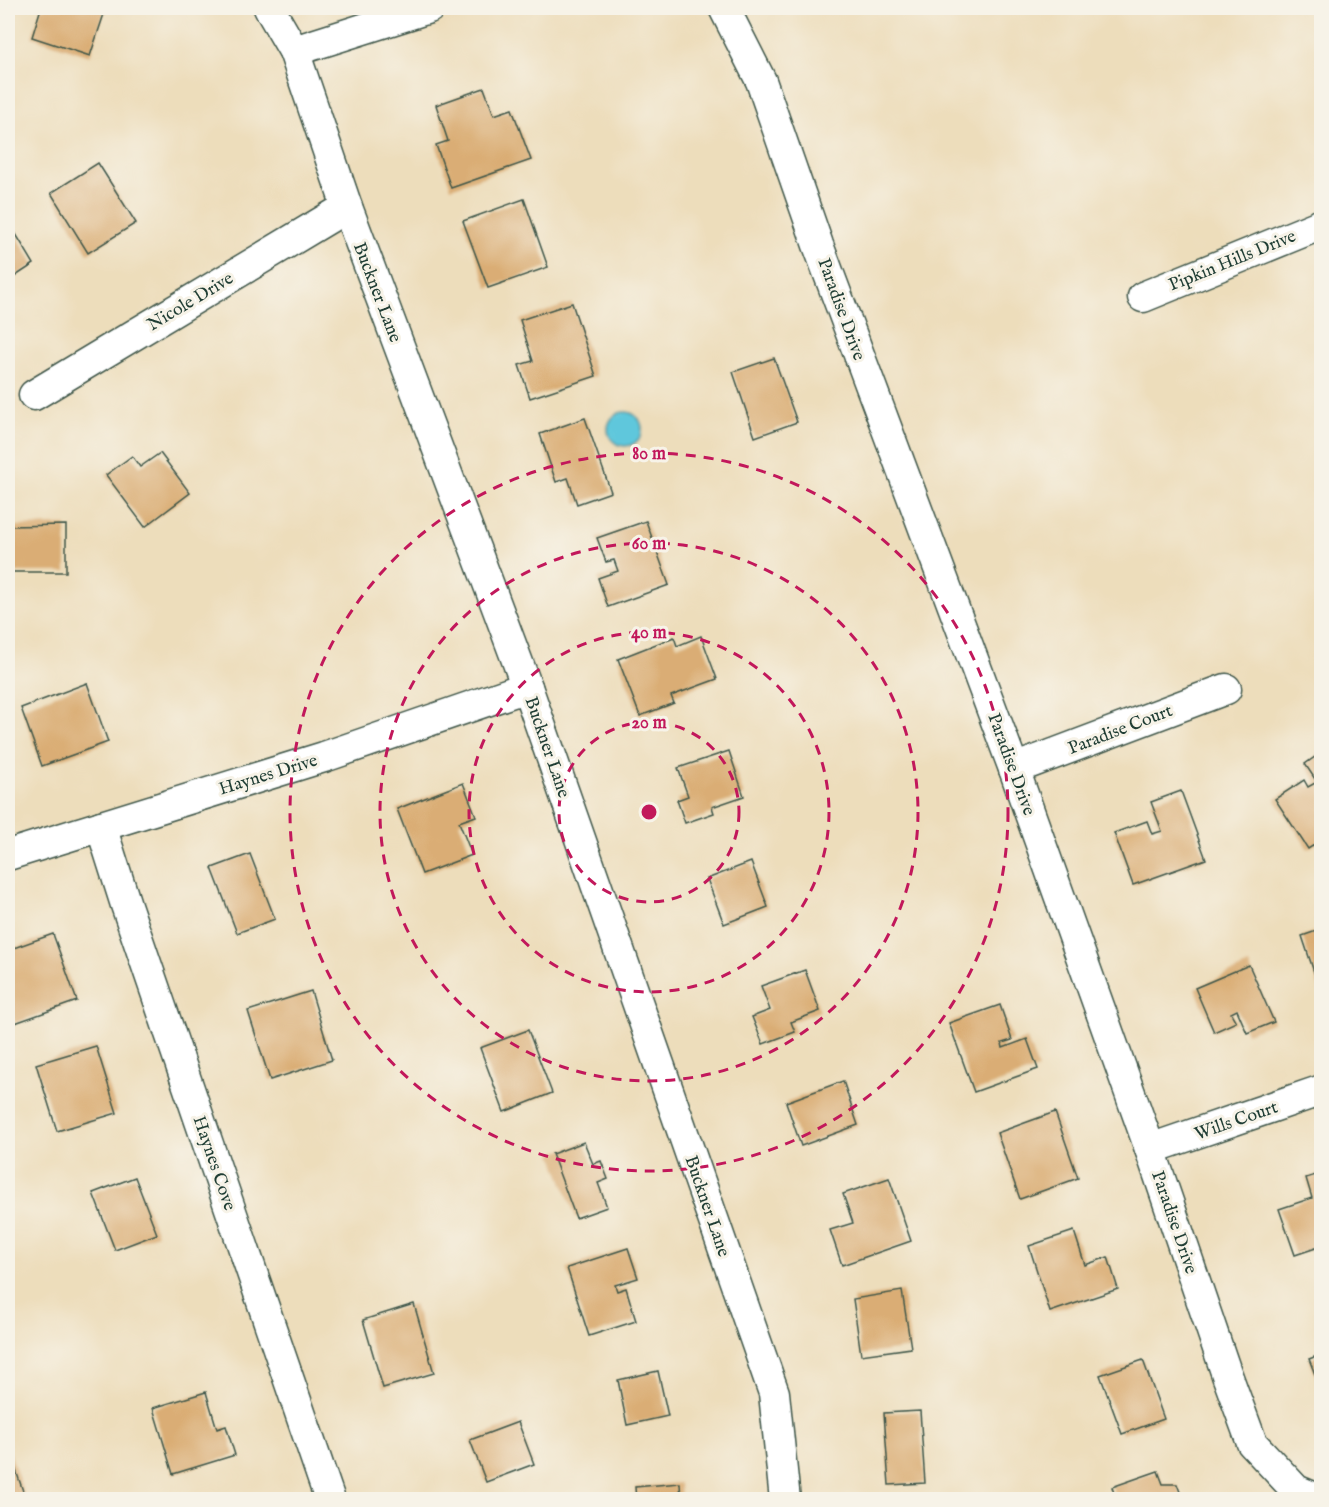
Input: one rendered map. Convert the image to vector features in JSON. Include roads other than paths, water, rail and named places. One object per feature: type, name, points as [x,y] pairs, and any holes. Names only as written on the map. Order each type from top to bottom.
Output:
[{"type":"street","name":"Buckner Lane","points":[[269,8],[294,51],[347,207],[527,687],[774,1393],[785,1500]]},
{"type":"street","points":[[294,51],[429,8]]},
{"type":"street","name":"Paradise Drive","points":[[724,8],[761,81],[826,267],[1014,769],[1252,1443],[1296,1490],[1320,1500]]},
{"type":"street","name":"Nicole Drive","points":[[34,395],[347,207]]},
{"type":"street","name":"Pipkin Hills Drive","points":[[1143,297],[1322,224]]},
{"type":"street","name":"Haynes Drive","points":[[8,855],[324,756],[527,687]]},
{"type":"street","name":"Paradise Court","points":[[1014,769],[1226,689]]},
{"type":"street","name":"Haynes Cove","points":[[101,826],[141,950],[330,1500]]},
{"type":"street","name":"Wills Court","points":[[1150,1149],[1322,1090]]},
{"type":"water","points":[[625,412],[637,417],[642,429],[637,441],[625,446],[613,441],[608,429],[613,417]]}]
